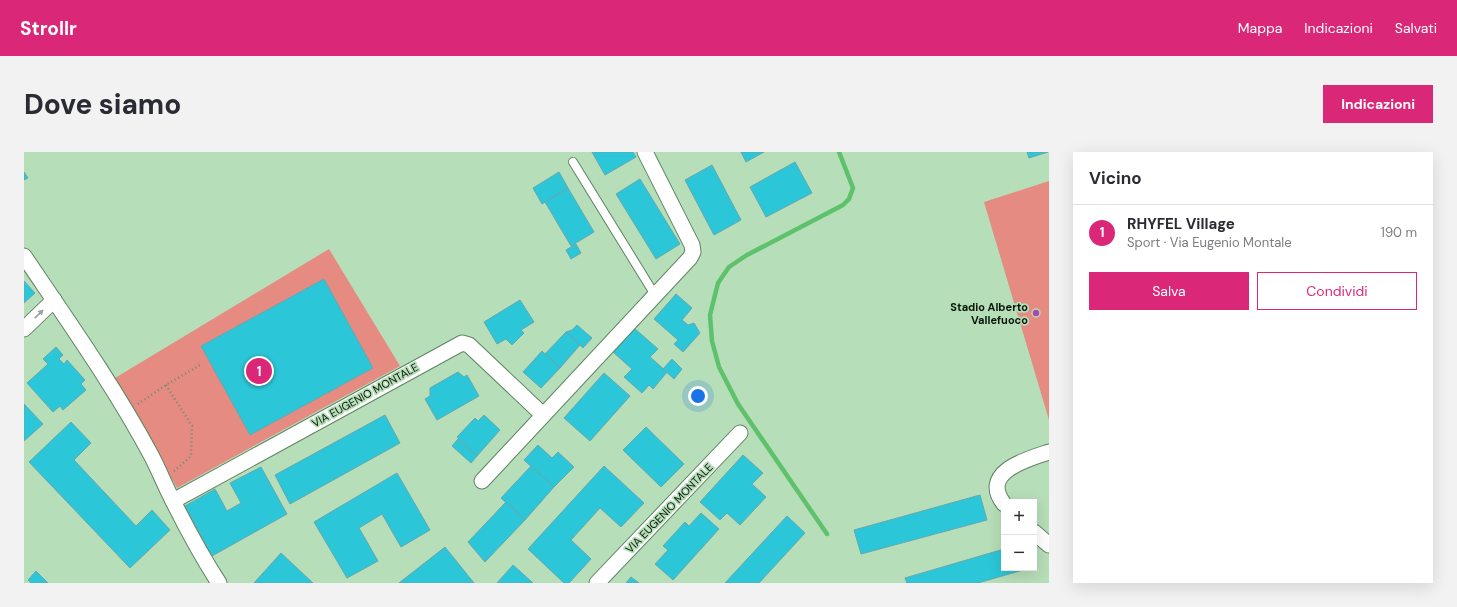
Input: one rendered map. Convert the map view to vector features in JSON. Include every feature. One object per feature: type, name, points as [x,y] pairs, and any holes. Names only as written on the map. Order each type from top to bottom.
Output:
[{"type":"street","points":[[482,481],[690,258],[693,252],[692,245],[645,152]]},
{"type":"street","points":[[24,256],[126,411],[152,456],[173,501],[219,583]]},
{"type":"street","points":[[24,329],[54,300]]},
{"type":"street","name":"VIA EUGENIO MONTALE","points":[[173,501],[462,343],[469,345],[543,415]]},
{"type":"street","name":"VIA EUGENIO MONTALE","points":[[597,583],[740,434]]},
{"type":"street","points":[[1001,499],[998,493],[997,484],[1009,468],[1018,462],[1049,452]]},
{"type":"street","points":[[1037,535],[1049,545]]},
{"type":"lane","points":[[573,162],[655,295]]},
{"type":"path","points":[[126,411],[166,385],[200,366]]},
{"type":"path","points":[[164,481],[191,455],[192,426],[166,385]]},
{"type":"shaded area","name":"Stadio Alberto Vallefuoco","points":[[1049,181],[1049,420],[984,202]]},
{"type":"shaded area","points":[[329,249],[400,366],[177,488],[115,378]]},
{"type":"building","points":[[592,152],[633,152],[636,157],[605,175]]},
{"type":"building","points":[[741,152],[764,152],[746,162]]},
{"type":"building","points":[[1027,152],[1048,152],[1029,158]]},
{"type":"building","points":[[795,162],[812,193],[766,217],[750,187]]},
{"type":"building","points":[[712,165],[741,220],[714,235],[685,180]]},
{"type":"building","points":[[24,172],[28,178],[24,180]]},
{"type":"building","points":[[559,172],[568,188],[542,204],[533,188]]},
{"type":"building","points":[[640,179],[680,244],[656,259],[616,194]]},
{"type":"building","points":[[568,188],[594,232],[571,246],[545,202]]},
{"type":"building","points":[[576,244],[581,253],[571,259],[566,250]]},
{"type":"building","points":[[324,279],[373,368],[250,435],[201,346]]},
{"type":"building","points":[[24,281],[35,293],[24,303]]},
{"type":"building","points":[[676,294],[692,308],[682,320],[688,325],[694,323],[700,333],[683,352],[674,344],[678,340],[654,319]]},
{"type":"building","points":[[520,300],[534,322],[521,330],[524,333],[512,345],[506,339],[497,344],[484,322]]},
{"type":"building","points":[[577,325],[592,338],[583,348],[566,332],[572,330]]},
{"type":"building","points":[[634,328],[658,349],[650,357],[667,372],[653,389],[649,385],[642,393],[624,377],[632,369],[613,352]]},
{"type":"building","points":[[566,332],[580,345],[560,368],[545,354]]},
{"type":"building","points":[[56,347],[63,355],[59,359],[64,364],[67,360],[85,380],[81,384],[86,390],[63,410],[60,406],[53,412],[27,383],[48,364],[43,359]]},
{"type":"building","points":[[542,351],[560,368],[541,388],[523,372]]},
{"type":"building","points":[[672,359],[682,369],[674,379],[663,369]]},
{"type":"building","points":[[458,372],[464,377],[467,375],[479,396],[437,420],[425,399],[430,396],[430,388]]},
{"type":"building","points":[[604,373],[630,396],[590,441],[564,418]]},
{"type":"building","points":[[24,404],[43,424],[24,441]]},
{"type":"building","points":[[385,415],[400,443],[290,504],[275,475]]},
{"type":"building","points":[[484,415],[500,430],[477,456],[457,437],[475,418],[478,421]]},
{"type":"building","points":[[71,422],[91,443],[74,460],[136,526],[152,510],[170,530],[130,568],[29,462]]},
{"type":"building","points":[[646,427],[684,464],[661,487],[623,450]]},
{"type":"building","points":[[458,439],[477,456],[471,463],[452,446]]},
{"type":"building","points":[[538,445],[552,458],[558,452],[574,467],[554,487],[524,460]]},
{"type":"building","points":[[743,455],[763,473],[752,484],[766,497],[740,525],[727,513],[720,520],[700,502]]},
{"type":"building","points":[[531,466],[554,487],[525,520],[501,498]]},
{"type":"building","points":[[604,466],[644,503],[621,527],[600,508],[571,540],[591,559],[569,583],[564,583],[528,549]]},
{"type":"building","points":[[261,467],[287,514],[212,556],[185,506],[215,489],[227,511],[241,503],[230,483]]},
{"type":"building","points":[[397,473],[430,530],[401,547],[382,514],[359,528],[378,561],[347,578],[314,522]]},
{"type":"building","points":[[980,495],[987,520],[861,554],[854,530]]},
{"type":"building","points":[[506,502],[525,520],[485,562],[468,542]]},
{"type":"building","points":[[701,513],[719,529],[673,580],[655,564],[668,550],[663,546],[685,522],[689,526]]},
{"type":"building","points":[[787,516],[805,533],[759,583],[725,583]]},
{"type":"building","points":[[445,547],[474,583],[399,583]]},
{"type":"building","points":[[1001,550],[1001,571],[1020,571],[978,583],[907,583],[905,578]]},
{"type":"building","points":[[281,553],[313,583],[254,583]]},
{"type":"building","points":[[513,565],[533,583],[497,583]]},
{"type":"building","points":[[36,571],[48,583],[31,583],[28,580]]},
{"type":"building","points":[[631,577],[639,583],[626,583]]},
{"type":"waterway","points":[[827,534],[738,404],[719,367],[712,341],[710,315],[718,283],[729,267],[747,255],[843,205],[849,199],[853,188],[839,152]]},
{"type":"place","name":"Stadio Alberto Vallefuoco","points":[[1036,313]]},
{"type":"place","name":"RHYFEL Village","points":[[259,371]]}]
